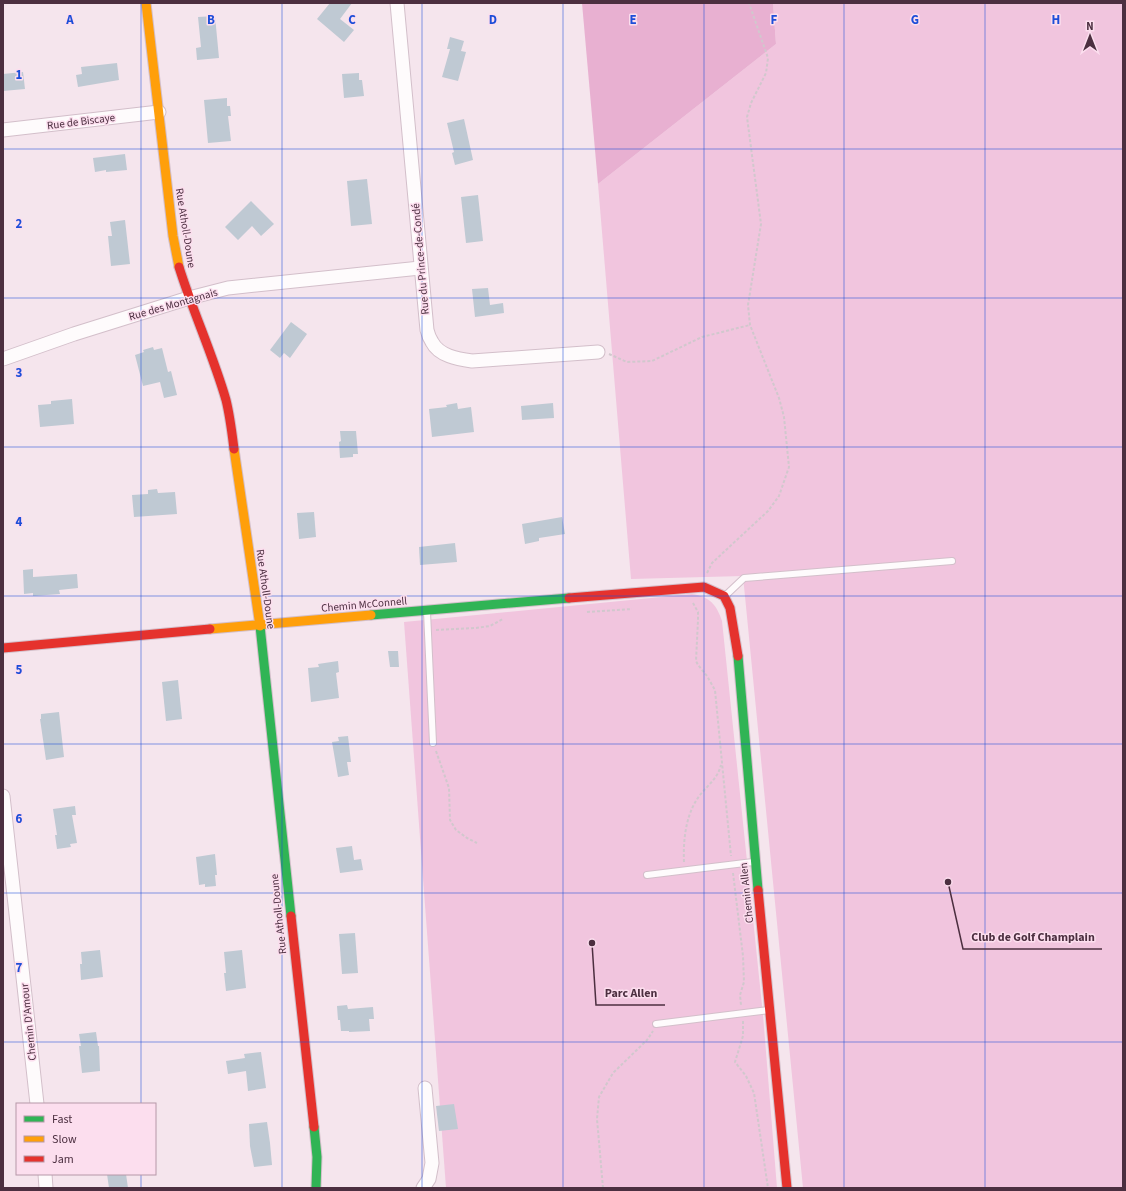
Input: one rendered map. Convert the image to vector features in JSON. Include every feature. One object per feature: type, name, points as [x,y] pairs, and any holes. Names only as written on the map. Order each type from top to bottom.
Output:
[{"type":"street","name":"Rue Atholl-Doune","points":[[146,3],[174,244],[189,298],[217,372],[226,402],[237,462],[259,625],[316,1149],[316,1188]]},
{"type":"street","name":"Rue du Prince-de-Condé","points":[[397,3],[420,268],[427,330],[432,344],[442,352],[456,359],[472,361],[598,352]]},
{"type":"street","name":"Rue de Biscaye","points":[[3,130],[159,112]]},
{"type":"street","name":"Rue des Montagnais","points":[[3,359],[74,334],[189,298],[228,288],[420,268]]},
{"type":"street","name":"Chemin McConnell","points":[[3,648],[704,587],[724,596]]},
{"type":"street","name":"Chemin Allen","points":[[724,596],[730,608],[737,649],[755,862],[787,1188]]},
{"type":"street","name":"Chemin D'Amour","points":[[3,796],[37,1103]]},
{"type":"street","points":[[423,1188],[429,1179],[432,1163],[425,1088]]},
{"type":"street","points":[[45,1175],[46,1188]]},
{"type":"lane","points":[[724,596],[744,578],[952,561]]},
{"type":"lane","points":[[426,610],[433,743]]},
{"type":"lane","points":[[647,875],[755,862]]},
{"type":"lane","points":[[656,1024],[742,1012],[770,1010]]},
{"type":"path","points":[[704,587],[707,572],[712,563],[768,511],[779,496],[789,467],[784,416],[779,398],[750,325],[748,305],[761,224],[747,117],[751,103],[766,73],[768,58],[749,3]]},
{"type":"path","points":[[598,352],[608,354],[627,362],[652,361],[702,337],[750,325]]},
{"type":"path","points":[[693,603],[698,612],[696,662],[707,676],[715,690],[732,864],[743,956],[744,982],[740,995],[743,1036],[735,1062],[746,1076],[754,1093],[768,1188]]},
{"type":"path","points":[[433,743],[449,788],[450,820],[456,830],[466,838],[478,843]]},
{"type":"path","points":[[684,871],[683,852],[687,823],[691,811],[701,795],[715,779],[720,771],[722,762]]},
{"type":"path","points":[[603,1188],[597,1119],[599,1097],[613,1074],[628,1057],[647,1040],[656,1024]]},
{"type":"shaded area","points":[[582,3],[773,3],[776,44],[598,184]]},
{"type":"shaded area","points":[[773,3],[1123,3],[1123,1188],[803,1188],[743,576],[631,579],[598,184],[776,44]]},
{"type":"shaded area","points":[[692,594],[708,599],[712,602],[722,621],[763,1015],[777,1188],[446,1188],[404,622]]},
{"type":"building","points":[[330,3],[352,3],[340,19],[354,30],[344,42],[317,19]]},
{"type":"building","points":[[215,16],[219,58],[197,60],[196,48],[201,47],[198,17]]},
{"type":"building","points":[[450,37],[464,41],[461,51],[466,52],[458,81],[442,77],[450,49],[447,49]]},
{"type":"building","points":[[117,63],[119,80],[78,87],[76,75],[82,74],[81,67]]},
{"type":"building","points":[[23,72],[25,89],[3,91],[3,74]]},
{"type":"building","points":[[359,73],[359,80],[362,80],[364,96],[344,98],[342,74]]},
{"type":"building","points":[[227,98],[227,106],[230,106],[231,116],[228,116],[231,141],[208,143],[204,100]]},
{"type":"building","points":[[464,119],[473,160],[455,165],[452,153],[454,152],[447,123]]},
{"type":"building","points":[[125,154],[127,170],[106,172],[106,170],[95,172],[93,158]]},
{"type":"building","points":[[367,179],[372,224],[351,226],[347,181]]},
{"type":"building","points":[[478,195],[483,241],[466,243],[461,197]]},
{"type":"building","points":[[251,201],[274,224],[261,236],[252,226],[238,240],[225,227]]},
{"type":"building","points":[[125,220],[130,264],[111,266],[108,236],[112,236],[110,222]]},
{"type":"building","points":[[488,288],[490,305],[503,303],[504,313],[475,317],[472,289]]},
{"type":"building","points":[[291,322],[307,334],[290,358],[284,353],[280,358],[270,350]]},
{"type":"building","points":[[153,347],[154,350],[162,348],[168,372],[171,371],[177,395],[164,398],[160,382],[143,386],[135,355],[144,352],[143,350]]},
{"type":"building","points":[[72,399],[74,424],[40,427],[38,405],[51,404],[51,401]]},
{"type":"building","points":[[457,403],[458,409],[471,407],[474,432],[432,437],[429,409],[447,407],[446,405]]},
{"type":"building","points":[[553,403],[554,418],[522,420],[521,406]]},
{"type":"building","points":[[340,431],[356,431],[358,454],[353,454],[353,457],[340,458]]},
{"type":"building","points":[[157,489],[158,493],[175,492],[177,514],[134,517],[132,495],[148,494],[148,490]]},
{"type":"building","points":[[314,512],[316,537],[299,539],[297,513]]},
{"type":"building","points":[[562,517],[565,534],[539,538],[539,541],[525,544],[522,524]]},
{"type":"building","points":[[455,543],[457,562],[420,565],[419,547]]},
{"type":"building","points":[[33,569],[33,577],[77,574],[78,588],[59,590],[60,594],[33,596],[33,593],[24,594],[23,570]]},
{"type":"building","points":[[388,651],[398,651],[399,667],[390,667]]},
{"type":"building","points":[[338,661],[339,672],[336,673],[339,698],[311,702],[308,668],[319,667],[318,664]]},
{"type":"building","points":[[178,680],[182,719],[166,721],[162,682]]},
{"type":"building","points":[[59,712],[64,757],[46,760],[40,719],[41,714]]},
{"type":"building","points":[[348,736],[351,762],[347,762],[349,775],[338,777],[332,742],[339,741],[338,737]]},
{"type":"building","points":[[75,806],[76,815],[72,815],[77,843],[70,844],[71,847],[57,849],[55,835],[57,835],[53,809]]},
{"type":"building","points":[[352,846],[354,860],[361,859],[363,870],[340,873],[336,848]]},
{"type":"building","points":[[215,854],[217,875],[215,875],[216,886],[205,887],[205,884],[199,885],[196,857]]},
{"type":"building","points":[[355,933],[358,973],[342,974],[339,934]]},
{"type":"building","points":[[100,950],[103,977],[81,980],[81,952]]},
{"type":"building","points":[[242,950],[246,988],[226,991],[224,952]]},
{"type":"building","points":[[347,1005],[348,1009],[373,1007],[374,1019],[369,1019],[370,1031],[341,1031],[340,1020],[338,1020],[337,1006]]},
{"type":"building","points":[[96,1032],[99,1046],[100,1071],[82,1073],[79,1034]]},
{"type":"building","points":[[261,1052],[266,1088],[248,1091],[246,1071],[228,1074],[226,1061],[245,1058],[244,1054]]},
{"type":"building","points":[[454,1104],[458,1129],[439,1131],[436,1106]]},
{"type":"building","points":[[267,1122],[272,1165],[254,1167],[250,1146],[249,1124]]},
{"type":"building","points":[[107,1175],[126,1175],[128,1188],[109,1188]]},
{"type":"traffic: fast","points":[[371,615],[569,598]]},
{"type":"traffic: fast","points":[[260,626],[291,916]]},
{"type":"traffic: fast","points":[[738,656],[758,890]]},
{"type":"traffic: fast","points":[[314,1127],[317,1157],[316,1188]]},
{"type":"traffic: slow","points":[[146,3],[173,236],[179,267]]},
{"type":"traffic: slow","points":[[234,449],[260,626]]},
{"type":"traffic: slow","points":[[210,629],[371,615]]},
{"type":"traffic: jam","points":[[179,267],[226,400],[234,449]]},
{"type":"traffic: jam","points":[[569,598],[704,587],[724,596],[730,608],[738,656]]},
{"type":"traffic: jam","points":[[3,648],[210,629]]},
{"type":"traffic: jam","points":[[758,890],[787,1188]]},
{"type":"traffic: jam","points":[[291,916],[314,1127]]},
{"type":"place","name":"Club de Golf Champlain","points":[[948,882]]},
{"type":"place","name":"Parc Allen","points":[[592,943]]}]
